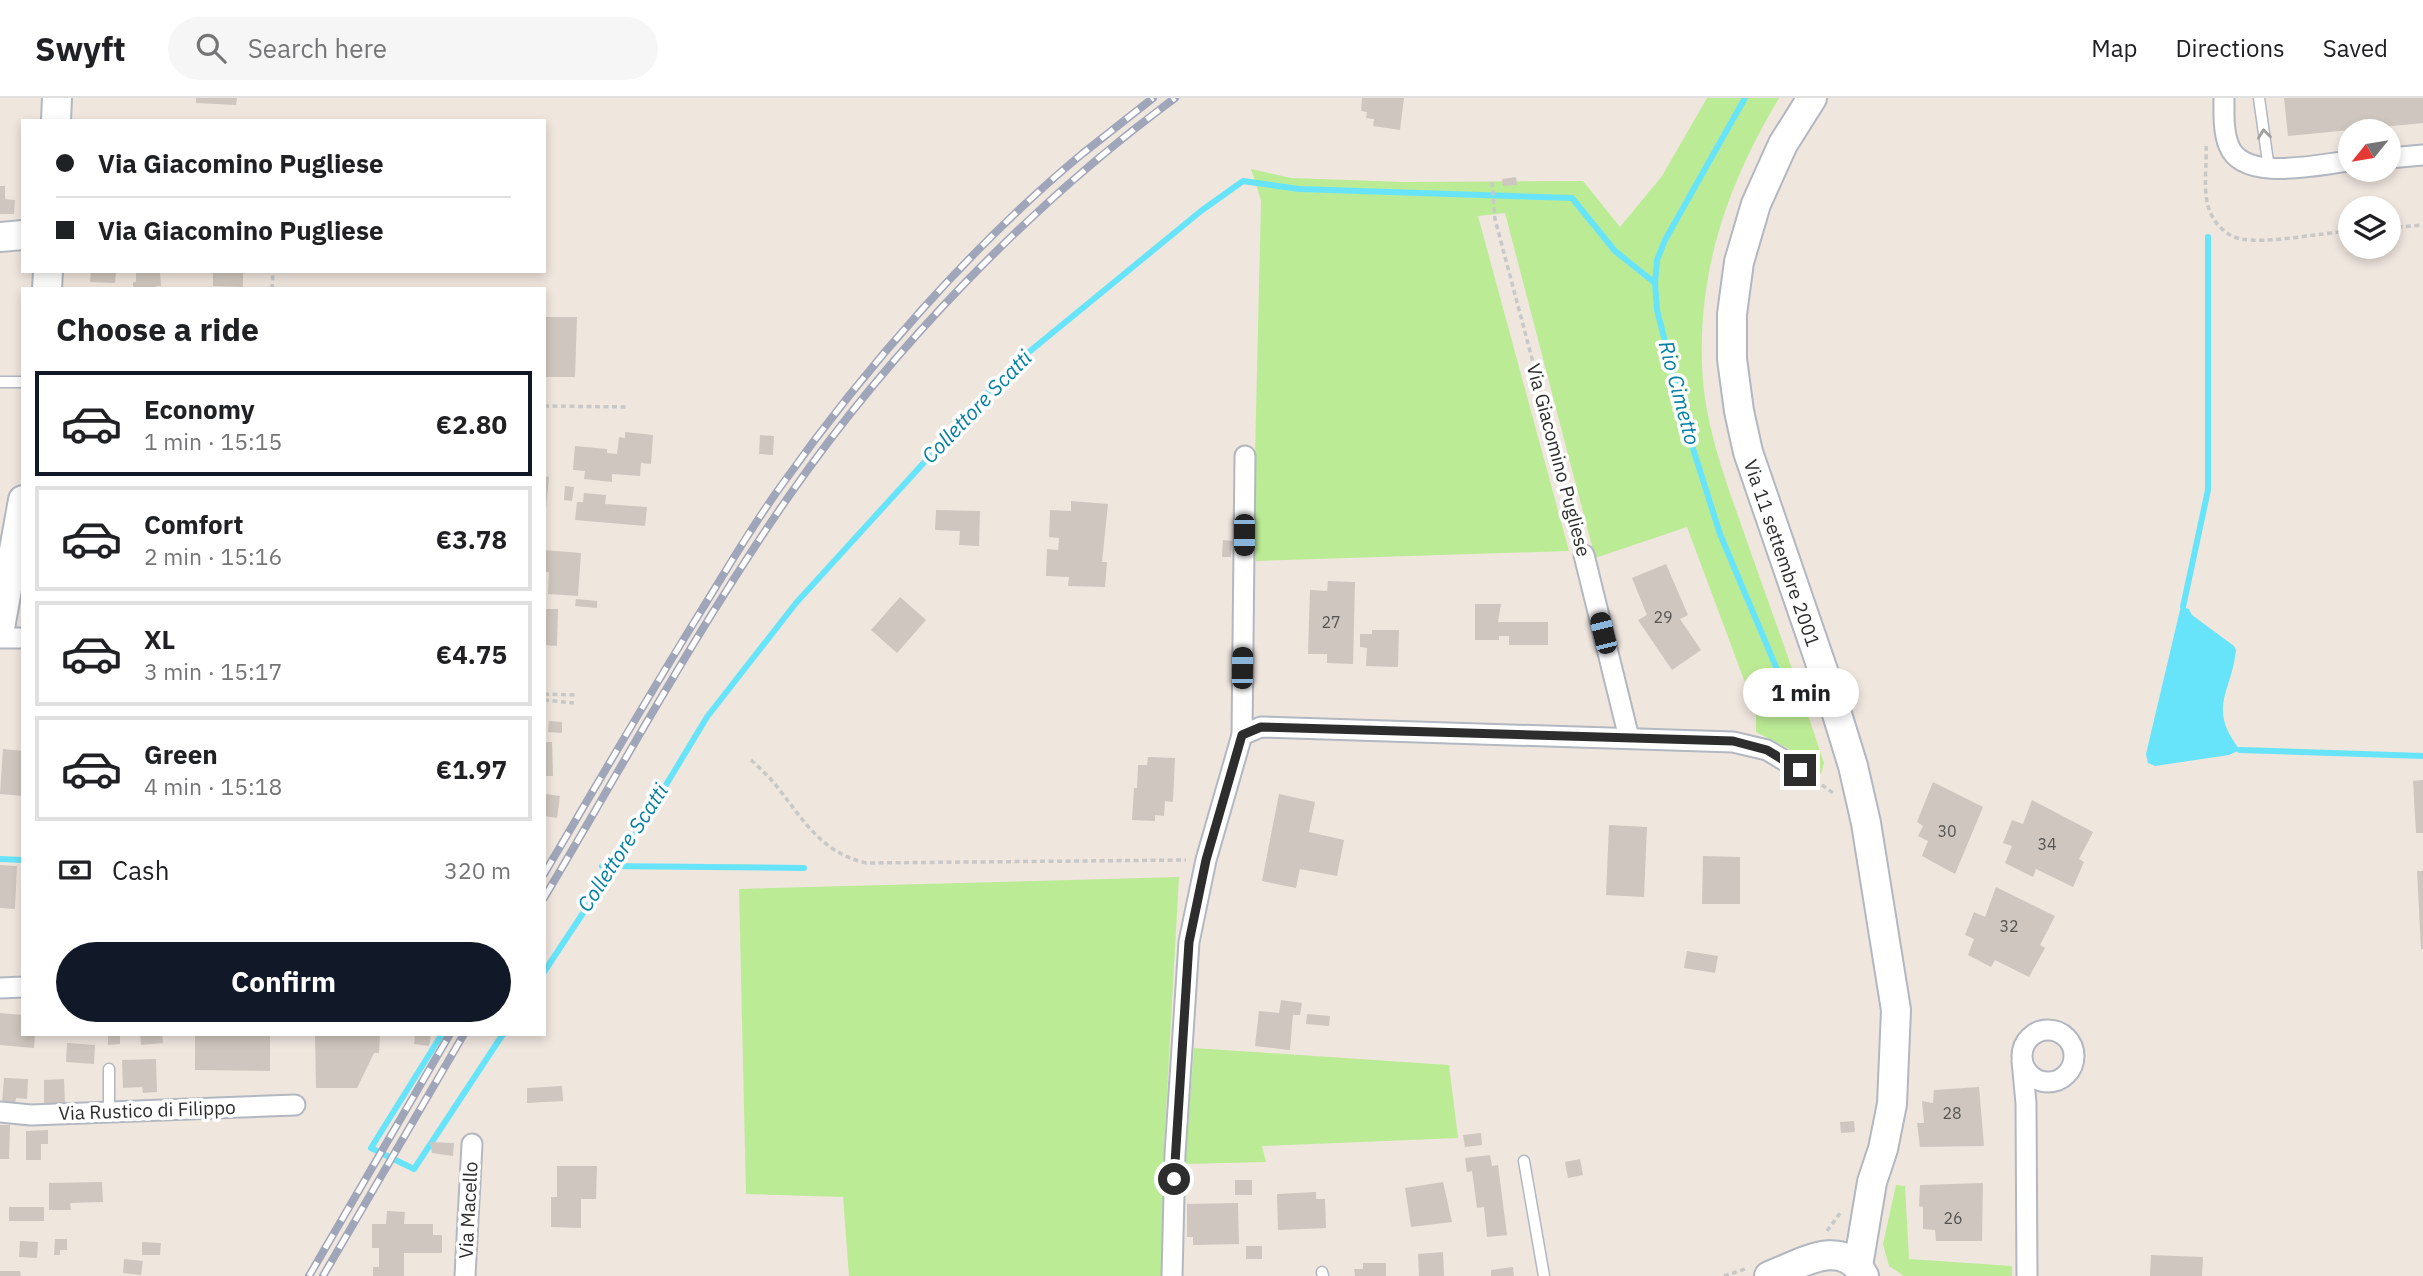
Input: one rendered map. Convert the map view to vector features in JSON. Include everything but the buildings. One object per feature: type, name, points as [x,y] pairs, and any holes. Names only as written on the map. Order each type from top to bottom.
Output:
[{"type":"main road","points":[[56,119],[57,98]]},
{"type":"main road","name":"Via 11 settembre 2001","points":[[1812,98],[1783,144],[1756,204],[1739,262],[1732,314],[1732,359],[1748,453],[1853,766],[1866,823],[1896,1010],[1892,1104],[1872,1182],[1861,1271]]},
{"type":"main road","points":[[0,237],[21,235]]},
{"type":"main road","points":[[1,622],[21,511]]},
{"type":"main road","name":"Via 11 settembre 2001","points":[[1761,1271],[1821,1247],[1849,1223],[1872,1182]]},
{"type":"main road","name":"Via 11 settembre 2001","points":[[1821,1247],[1848,1258],[1861,1271]]},
{"type":"street","points":[[2224,98],[2224,120],[2230,148],[2244,163],[2269,169],[2338,163]]},
{"type":"street","points":[[2401,157],[2423,155]]},
{"type":"street","points":[[1172,1276],[1175,1154],[1189,942],[1206,860],[1242,735],[1245,456]]},
{"type":"street","name":"Via Giacomino Pugliese","points":[[1584,555],[1629,738]]},
{"type":"street","points":[[1,622],[21,637]]},
{"type":"street","points":[[1242,735],[1261,727],[1733,741],[1767,750],[1800,770]]},
{"type":"street","points":[[0,988],[21,987]]},
{"type":"street","points":[[2022,1062],[2030,1076],[2040,1081],[2057,1081],[2070,1070],[2074,1054],[2068,1038],[2053,1030],[2036,1032],[2024,1045],[2022,1062],[2027,1276]]},
{"type":"street","points":[[2025,1103],[2040,1081]]},
{"type":"street","name":"Via Rustico di Filippo","points":[[0,1112],[31,1115],[295,1105]]},
{"type":"street","name":"Via Macello","points":[[465,1276],[472,1144]]},
{"type":"lane","points":[[2259,98],[2269,169]]},
{"type":"lane","points":[[0,382],[21,382]]},
{"type":"lane","points":[[109,1069],[109,1112]]},
{"type":"lane","points":[[1524,1161],[1544,1276]]},
{"type":"path","points":[[2206,138],[2207,204],[2213,219],[2224,231],[2239,239],[2255,240],[2338,232]]},
{"type":"path","name":"Via Giacomino Pugliese","points":[[1492,182],[1495,219],[1584,555]]},
{"type":"path","points":[[2401,227],[2423,225]]},
{"type":"path","points":[[546,406],[628,407]]},
{"type":"path","points":[[546,694],[575,695]]},
{"type":"path","points":[[546,701],[574,703]]},
{"type":"path","points":[[751,760],[772,781],[807,828],[817,837],[842,854],[866,863],[1206,860]]},
{"type":"path","points":[[1832,780],[1836,804]]},
{"type":"path","points":[[1821,1247],[1843,1206]]},
{"type":"path","points":[[1724,1276],[1761,1271]]},
{"type":"green space","points":[[1707,98],[1779,98],[1745,161],[1721,225],[1706,292],[1702,364],[1708,413],[1719,460],[1824,763],[1821,774],[1813,772],[1789,749],[1756,732],[1756,712],[1687,527],[1595,558],[1505,213],[1478,216],[1569,551],[1256,561],[1255,456],[1261,200],[1251,169],[1291,178],[1404,182],[1583,181],[1620,227],[1662,176]]},
{"type":"green space","points":[[1179,877],[1164,1147],[1163,1276],[849,1276],[843,1197],[746,1194],[739,889]]},
{"type":"green space","points":[[1194,1048],[1449,1065],[1458,1138],[1262,1146],[1266,1162],[1185,1164]]},
{"type":"green space","points":[[1896,1185],[1905,1186],[1909,1259],[2012,1266],[2012,1276],[1904,1276],[1889,1266],[1883,1244]]},
{"type":"water","points":[[2183,607],[2189,609],[2192,615],[2236,650],[2223,711],[2230,735],[2240,750],[2229,755],[2155,766],[2148,763],[2146,754],[2180,610]]},
{"type":"waterway","name":"Rio Cimetto","points":[[1745,98],[1665,240],[1657,260],[1655,283],[1657,310],[1689,436],[1720,534],[1787,693]]},
{"type":"waterway","name":"Collettore Scatti","points":[[546,969],[646,818],[707,717],[796,603],[1012,366],[1201,211],[1243,181],[1299,189],[1572,198],[1615,251],[1655,283]]},
{"type":"waterway","points":[[2183,607],[2208,490],[2208,237]]},
{"type":"waterway","points":[[2240,750],[2423,756]]},
{"type":"waterway","name":"Collettore Scatti","points":[[0,859],[21,860]]},
{"type":"waterway","points":[[602,866],[804,868]]},
{"type":"waterway","name":"Collettore Scatti","points":[[441,1036],[371,1148],[414,1169],[502,1036]]},
{"type":"railway","points":[[546,871],[750,532],[848,397],[921,310],[1000,228],[1082,154],[1153,98]]},
{"type":"railway","points":[[546,895],[724,594],[829,441],[918,333],[1016,232],[1121,140],[1175,98]]},
{"type":"railway","points":[[309,1276],[449,1036]]},
{"type":"railway","points":[[323,1276],[463,1036]]},
{"type":"route","points":[[1174,1179],[1189,942],[1206,860],[1242,735],[1261,727],[1733,741],[1767,750],[1800,770]]}]
